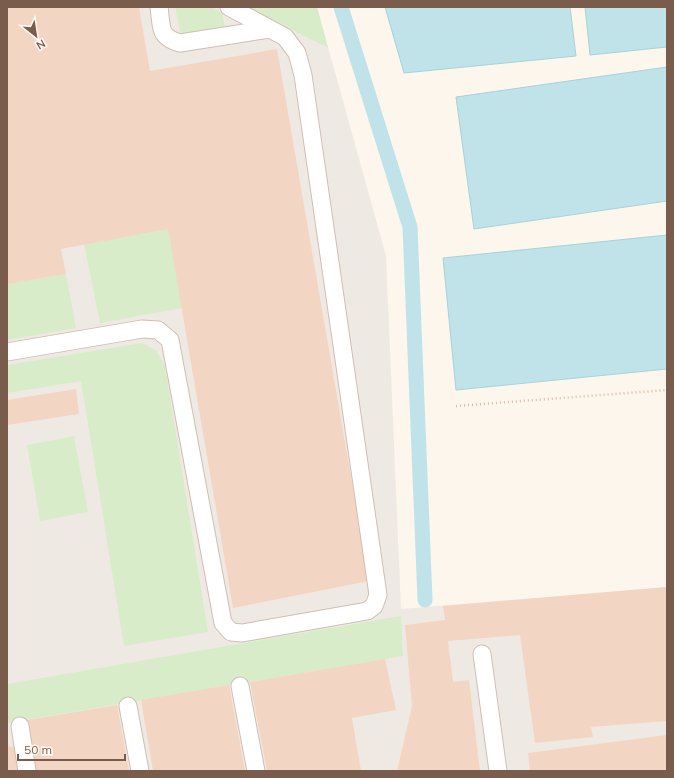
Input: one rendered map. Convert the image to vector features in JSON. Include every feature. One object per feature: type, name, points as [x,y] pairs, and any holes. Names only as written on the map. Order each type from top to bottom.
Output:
[{"type":"lane","points":[[159,7],[163,33],[170,40],[180,43],[269,29]]},
{"type":"lane","points":[[7,352],[142,329],[158,330],[170,340],[223,623],[231,632],[242,633],[366,611],[374,606],[378,595],[302,75],[297,53],[285,36],[229,7]]},
{"type":"lane","points":[[482,654],[498,771]]},
{"type":"lane","points":[[240,686],[256,771]]},
{"type":"lane","points":[[128,706],[140,771]]},
{"type":"lane","points":[[20,726],[27,771]]},
{"type":"path","points":[[456,406],[667,390]]},
{"type":"shaded area","points":[[7,7],[317,7],[386,256],[401,609],[667,587],[667,771],[7,771]]},
{"type":"green space","points":[[175,7],[212,7],[222,13],[225,27],[181,34]]},
{"type":"green space","points":[[246,7],[317,7],[328,48]]},
{"type":"green space","points":[[168,229],[182,308],[100,323],[84,244]]},
{"type":"green space","points":[[66,274],[76,328],[7,340],[7,284]]},
{"type":"green space","points":[[142,343],[156,350],[165,366],[208,632],[124,646],[81,381],[7,393],[7,365]]},
{"type":"green space","points":[[74,436],[88,512],[40,521],[27,445]]},
{"type":"green space","points":[[401,616],[403,656],[7,723],[7,684]]},
{"type":"water","points":[[385,7],[570,7],[576,56],[404,73]]},
{"type":"water","points":[[585,7],[667,7],[667,47],[590,55]]},
{"type":"water","points":[[667,67],[667,201],[474,229],[456,97]]},
{"type":"water","points":[[667,235],[667,369],[456,390],[443,258]]},
{"type":"building","points":[[7,7],[139,7],[150,71],[277,49],[369,581],[233,608],[168,229],[61,249],[66,274],[7,284]]},
{"type":"building","points":[[76,389],[79,414],[7,425],[7,400]]},
{"type":"building","points":[[667,587],[667,721],[591,727],[593,737],[535,743],[520,635],[448,641],[453,682],[469,680],[480,771],[397,771],[412,706],[405,625],[445,620],[443,606]]},
{"type":"building","points":[[385,659],[396,710],[352,718],[361,771],[267,771],[250,682]]},
{"type":"building","points":[[229,685],[245,771],[153,771],[141,700]]},
{"type":"building","points":[[117,705],[129,771],[36,771],[27,720]]},
{"type":"building","points":[[667,735],[667,771],[530,771],[528,753]]},
{"type":"building","points":[[7,740],[9,747],[15,746],[20,771],[7,771]]},
{"type":"waterway","points":[[341,7],[410,227],[425,600]]}]
